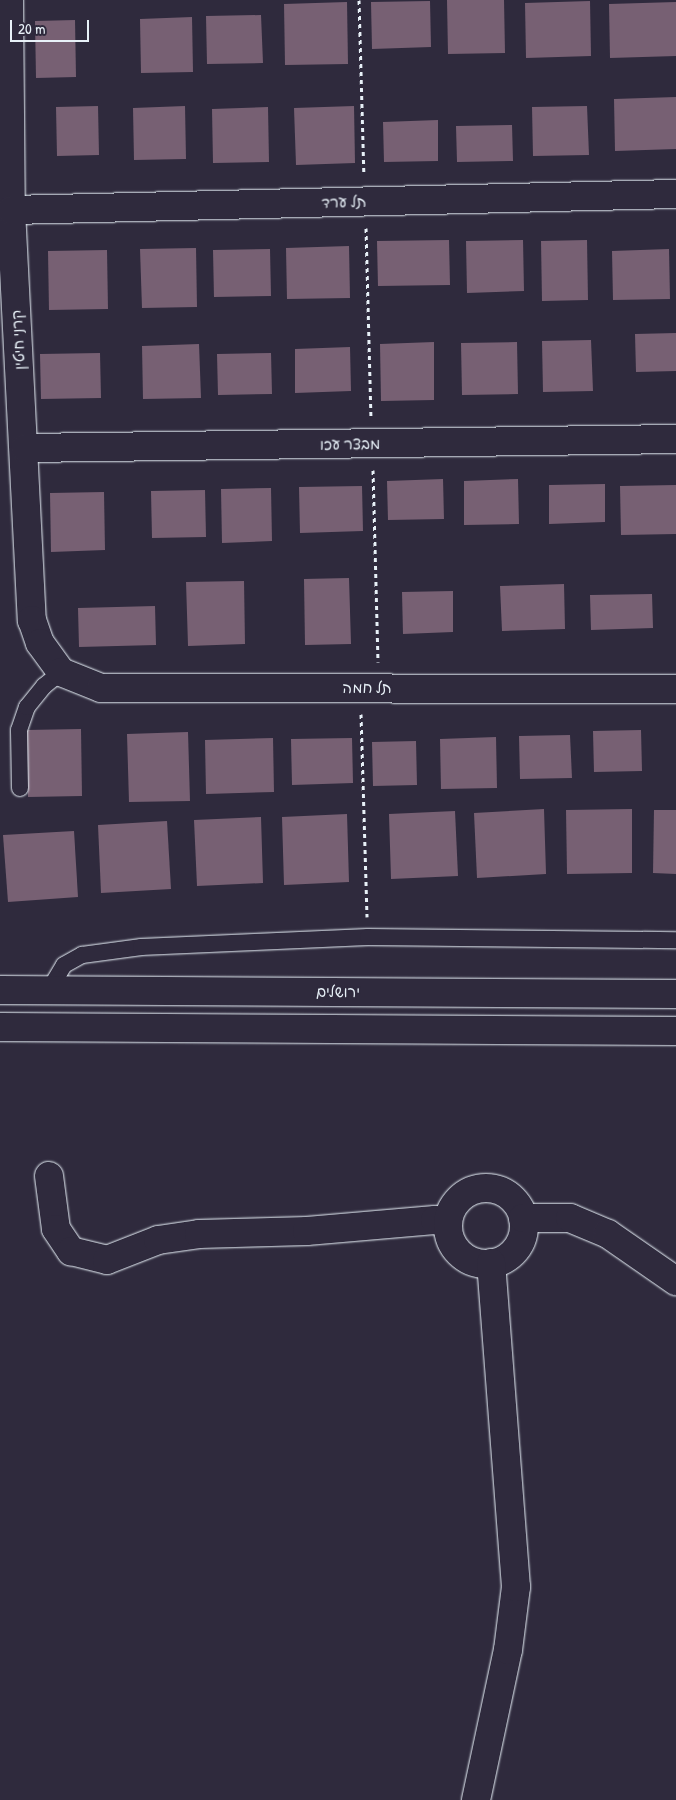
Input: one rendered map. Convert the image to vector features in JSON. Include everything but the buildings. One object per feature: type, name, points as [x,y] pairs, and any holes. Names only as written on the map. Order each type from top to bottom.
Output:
[{"type":"street","name":"קרני חיטין","points":[[9,0],[11,210],[32,620],[40,643],[61,672]]},
{"type":"street","name":"תל ערד","points":[[11,210],[676,194]]},
{"type":"street","name":"מבצר עכו","points":[[24,448],[676,440]]},
{"type":"street","name":"תל חמה","points":[[61,672],[101,688],[676,689]]},
{"type":"street","name":"ירושלים","points":[[0,990],[676,994]]},
{"type":"street","points":[[0,1027],[676,1032]]},
{"type":"street","points":[[49,1176],[56,1229],[70,1251],[107,1260],[158,1240],[199,1234],[307,1231],[435,1220],[448,1223]]},
{"type":"street","points":[[486,1188],[509,1196],[523,1218],[520,1243],[507,1256],[491,1263],[467,1259],[451,1242],[448,1223],[454,1206],[462,1197],[486,1188]]},
{"type":"street","points":[[523,1218],[570,1218],[608,1234],[676,1281]]},
{"type":"street","points":[[476,1800],[508,1650],[516,1587],[491,1263]]},
{"type":"lane","points":[[20,788],[19,730],[27,707],[61,672]]},
{"type":"lane","points":[[49,990],[64,965],[82,955],[140,947],[368,937],[676,940]]},
{"type":"path","points":[[359,0],[372,444],[368,937]]}]
